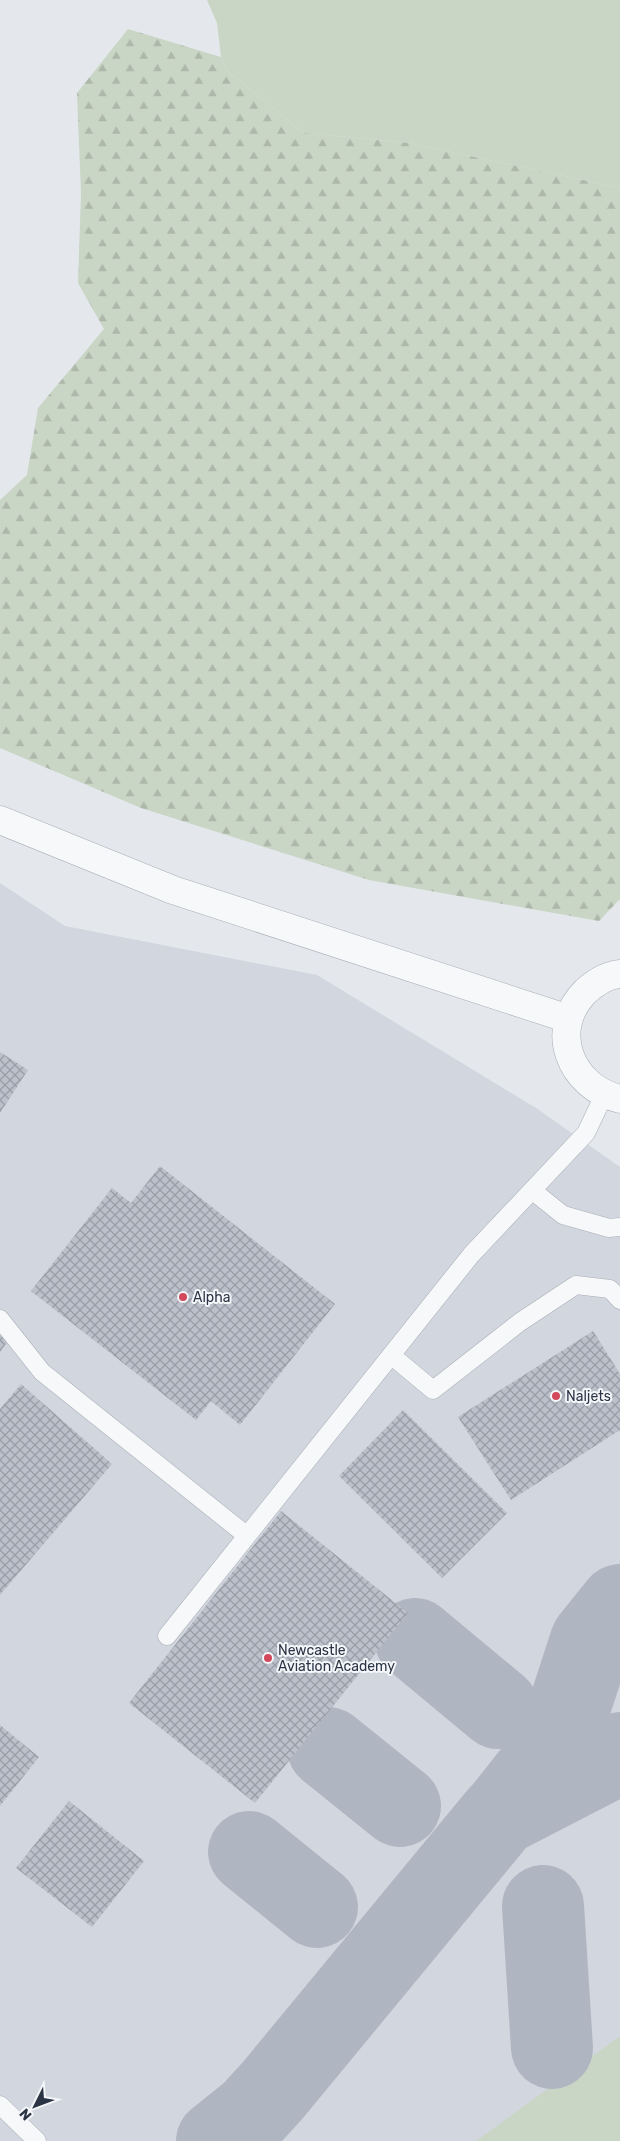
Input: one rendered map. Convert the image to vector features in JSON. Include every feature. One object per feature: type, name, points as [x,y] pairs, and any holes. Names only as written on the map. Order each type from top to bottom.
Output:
[{"type":"street","points":[[0,820],[173,890],[569,1019]]},
{"type":"street","points":[[612,1097],[586,1082],[572,1064],[566,1042],[569,1019],[578,999],[594,984],[620,974]]},
{"type":"lane","points":[[166,1636],[471,1255],[586,1133],[612,1097]]},
{"type":"lane","points":[[533,1191],[562,1215],[608,1228],[620,1227]]},
{"type":"lane","points":[[391,1354],[433,1390],[520,1322],[576,1285],[610,1290],[620,1300]]},
{"type":"lane","points":[[0,1319],[42,1372],[246,1535]]},
{"type":"lane","points":[[0,2105],[37,2141]]},
{"type":"shaded area","points":[[0,883],[65,926],[317,975],[536,1108],[620,1167],[620,2141],[0,2141]]},
{"type":"green space","points":[[207,0],[620,0],[620,188],[409,143],[304,133],[227,71],[221,57],[217,23]]},
{"type":"green space","points":[[128,29],[221,57],[227,71],[304,133],[409,143],[620,188],[620,899],[599,921],[369,880],[141,808],[0,748],[0,500],[27,475],[38,408],[104,329],[78,283],[81,193],[77,93]]},
{"type":"green space","points":[[620,2036],[620,2141],[476,2141]]},
{"type":"building","points":[[0,1052],[28,1070],[0,1113]]},
{"type":"building","name":"Alpha","points":[[160,1166],[335,1304],[240,1425],[211,1401],[196,1420],[31,1291],[112,1188],[131,1203]]},
{"type":"building","name":"Naljets","points":[[593,1331],[620,1374],[620,1430],[511,1500],[458,1417]]},
{"type":"building","points":[[0,1335],[8,1341],[0,1352]]},
{"type":"building","points":[[21,1384],[112,1464],[0,1595],[0,1409]]},
{"type":"building","points":[[403,1410],[507,1513],[442,1578],[339,1476]]},
{"type":"building","name":"Newcastle Aviation Academy","points":[[281,1511],[408,1613],[255,1803],[129,1703]]},
{"type":"building","points":[[0,1725],[39,1757],[0,1806]]},
{"type":"building","points":[[69,1801],[144,1861],[92,1927],[16,1868]]},
{"type":"taxiway","points":[[505,1810],[550,1753],[561,1733],[591,1641],[620,1605]]},
{"type":"taxiway","points":[[415,1639],[498,1708]]},
{"type":"taxiway","points":[[328,1748],[400,1806]]},
{"type":"taxiway","points":[[217,2141],[252,2113],[273,2090],[500,1815],[620,1753]]},
{"type":"taxiway","points":[[249,1852],[317,1907]]},
{"type":"taxiway","points":[[543,1906],[552,2048]]},
{"type":"place","name":"Alpha","points":[[183,1297]]},
{"type":"place","name":"Naljets","points":[[556,1396]]},
{"type":"place","name":"Newcastle Aviation Academy","points":[[268,1658]]}]
